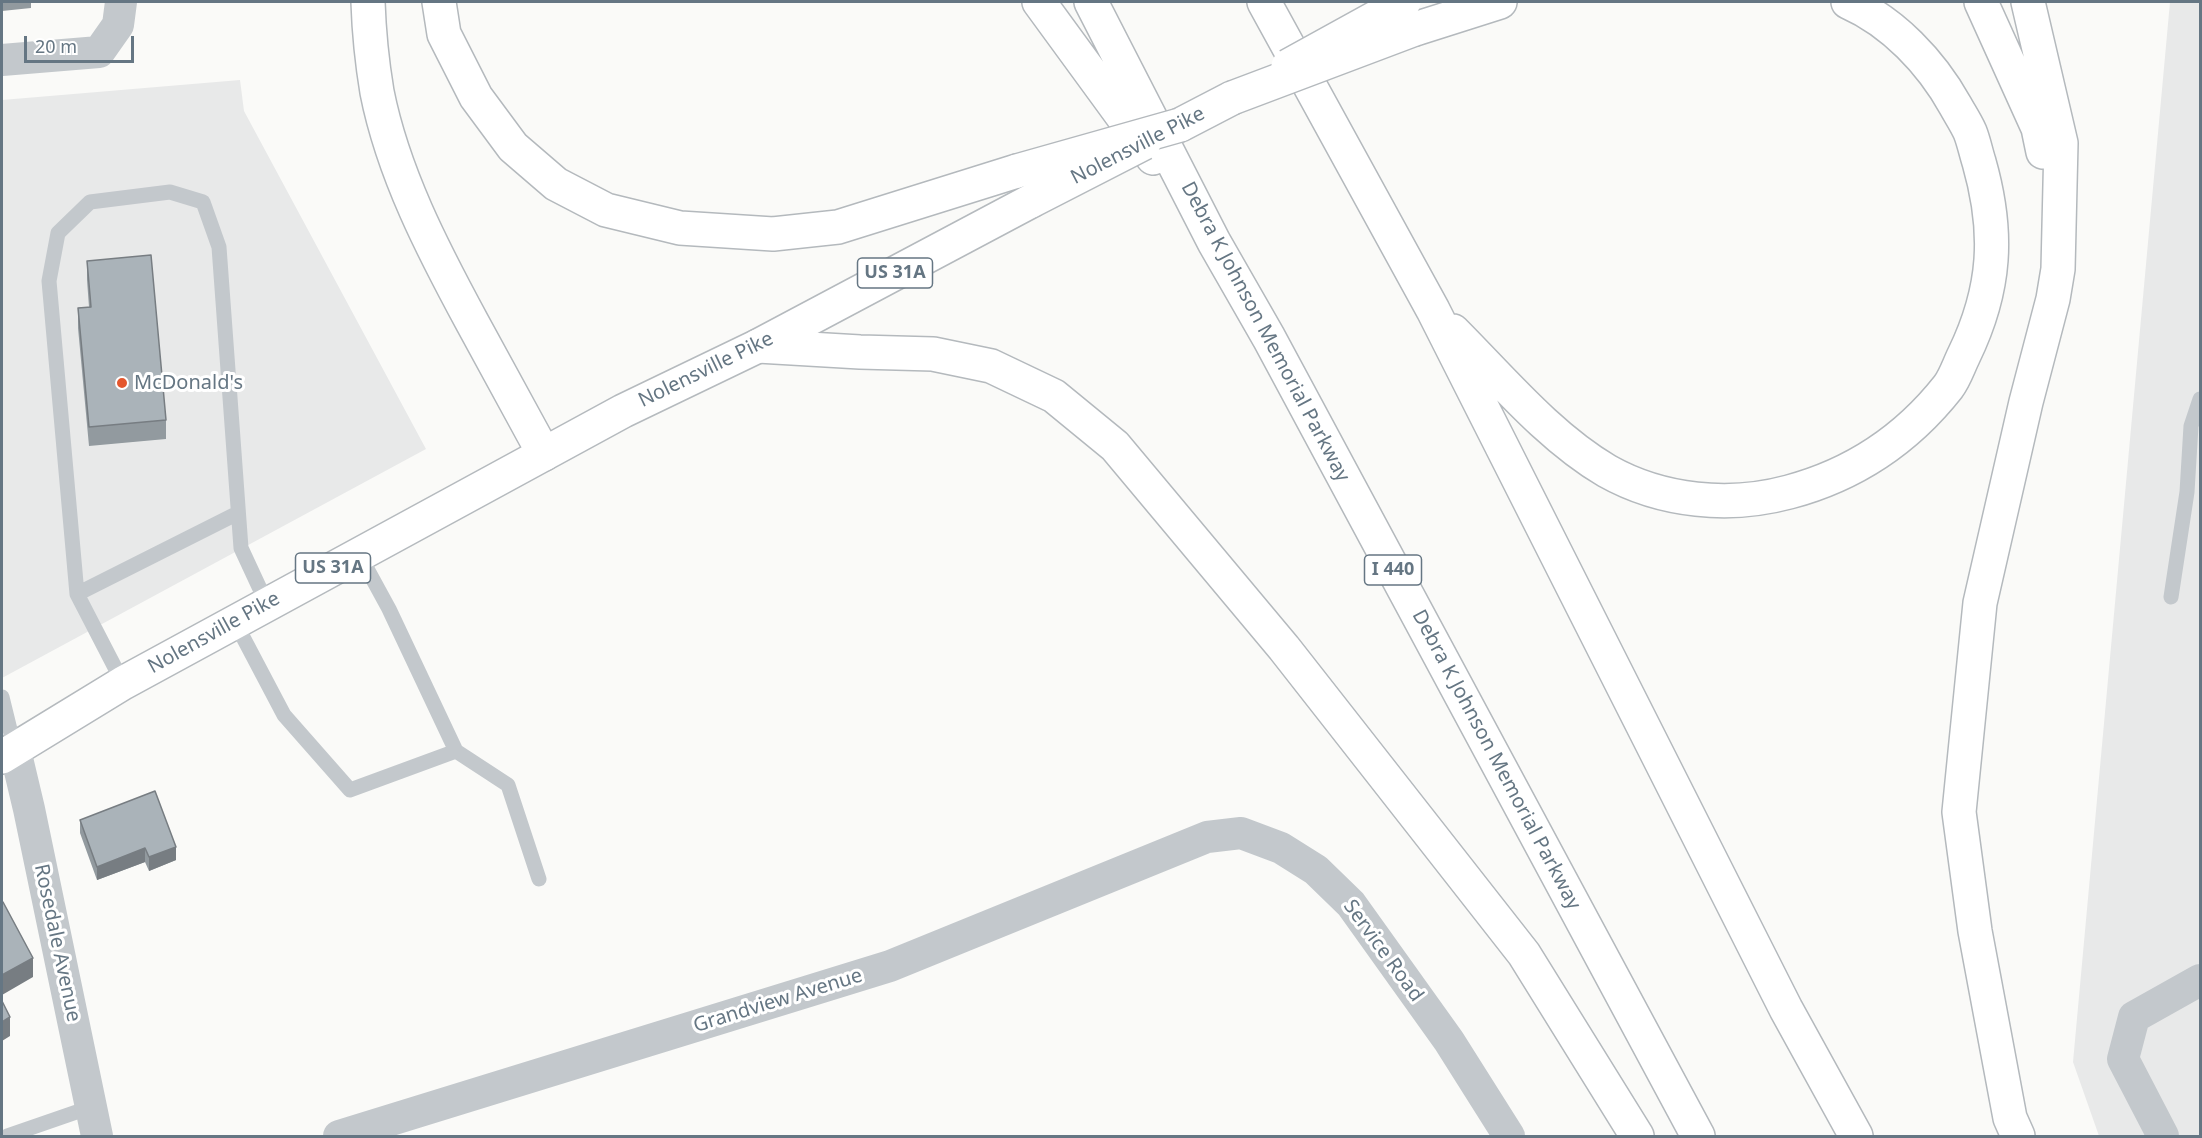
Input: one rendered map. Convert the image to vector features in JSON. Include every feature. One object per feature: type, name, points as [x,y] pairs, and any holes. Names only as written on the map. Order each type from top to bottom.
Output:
[{"type":"main road","points":[[368,2],[369,33],[377,92],[393,151],[418,214],[448,277],[544,454]]},
{"type":"main road","points":[[439,2],[444,34],[476,98],[513,147],[556,184],[606,210],[680,228],[773,234],[838,227],[1017,171],[1180,125]]},
{"type":"main road","points":[[1039,2],[1214,242]]},
{"type":"main road","name":"Debra K Johnson Memorial Parkway","points":[[1091,2],[1214,242],[1275,349],[1698,1137]]},
{"type":"main road","points":[[1264,2],[1433,310],[1786,1009],[1856,1137]]},
{"type":"main road","name":"Nolensville Pike","points":[[8,754],[123,683],[623,411],[758,346],[1031,201],[1232,98],[1408,11],[1500,2]]},
{"type":"main road","points":[[1433,310],[1568,444],[1609,472],[1663,494],[1715,501],[1766,498],[1818,484],[1867,460],[1913,427],[1949,385],[1972,338],[1986,295],[1993,241],[1988,193],[1970,133],[1941,82],[1904,39],[1860,7],[1848,2]]},
{"type":"main road","points":[[1981,2],[2038,128],[2060,226]]},
{"type":"main road","points":[[2018,1137],[2010,1118],[1975,931],[1959,812],[1980,603],[2026,402],[2053,299],[2058,268],[2061,143],[2028,2]]},
{"type":"main road","points":[[758,346],[933,354],[991,366],[1054,396],[1115,446],[1284,648],[1524,954],[1637,1137]]},
{"type":"street","points":[[2,60],[99,52],[118,25],[121,2]]},
{"type":"street","name":"Rosedale Avenue","points":[[8,754],[29,809],[94,1122]]},
{"type":"street","name":"Service Road","points":[[1206,837],[1241,833],[1281,848],[1316,870],[1351,904],[1449,1041],[1509,1137]]},
{"type":"street","name":"Grandview Avenue","points":[[339,1137],[890,966],[1206,837]]},
{"type":"street","points":[[2163,1137],[2123,1059],[2134,1017],[2200,980]]},
{"type":"lane","points":[[123,683],[77,594],[49,280],[58,233],[90,202],[170,192],[203,202],[219,247],[241,548],[267,604]]},
{"type":"lane","points":[[2171,597],[2187,492],[2191,426],[2200,399]]},
{"type":"lane","points":[[77,594],[238,513]]},
{"type":"lane","points":[[359,554],[389,609],[456,751],[508,785],[539,879]]},
{"type":"lane","points":[[235,622],[284,715],[350,790],[456,751]]},
{"type":"lane","points":[[2,698],[8,754]]},
{"type":"lane","points":[[8,1137],[94,1122]]},
{"type":"shaded area","points":[[2170,2],[2200,2],[2200,1136],[2099,1136],[2073,1062]]},
{"type":"shaded area","points":[[240,80],[244,111],[426,449],[2,678],[2,100]]},
{"type":"building","name":"McDonald's","points":[[151,255],[166,420],[89,427],[78,308],[91,307],[87,261]]},
{"type":"building","points":[[155,791],[176,847],[149,857],[145,848],[97,867],[80,820]]},
{"type":"building","points":[[2,903],[33,958],[2,975]]},
{"type":"building","points":[[2,1001],[10,1017],[2,1022]]},
{"type":"place","name":"McDonald's","points":[[122,383]]}]
